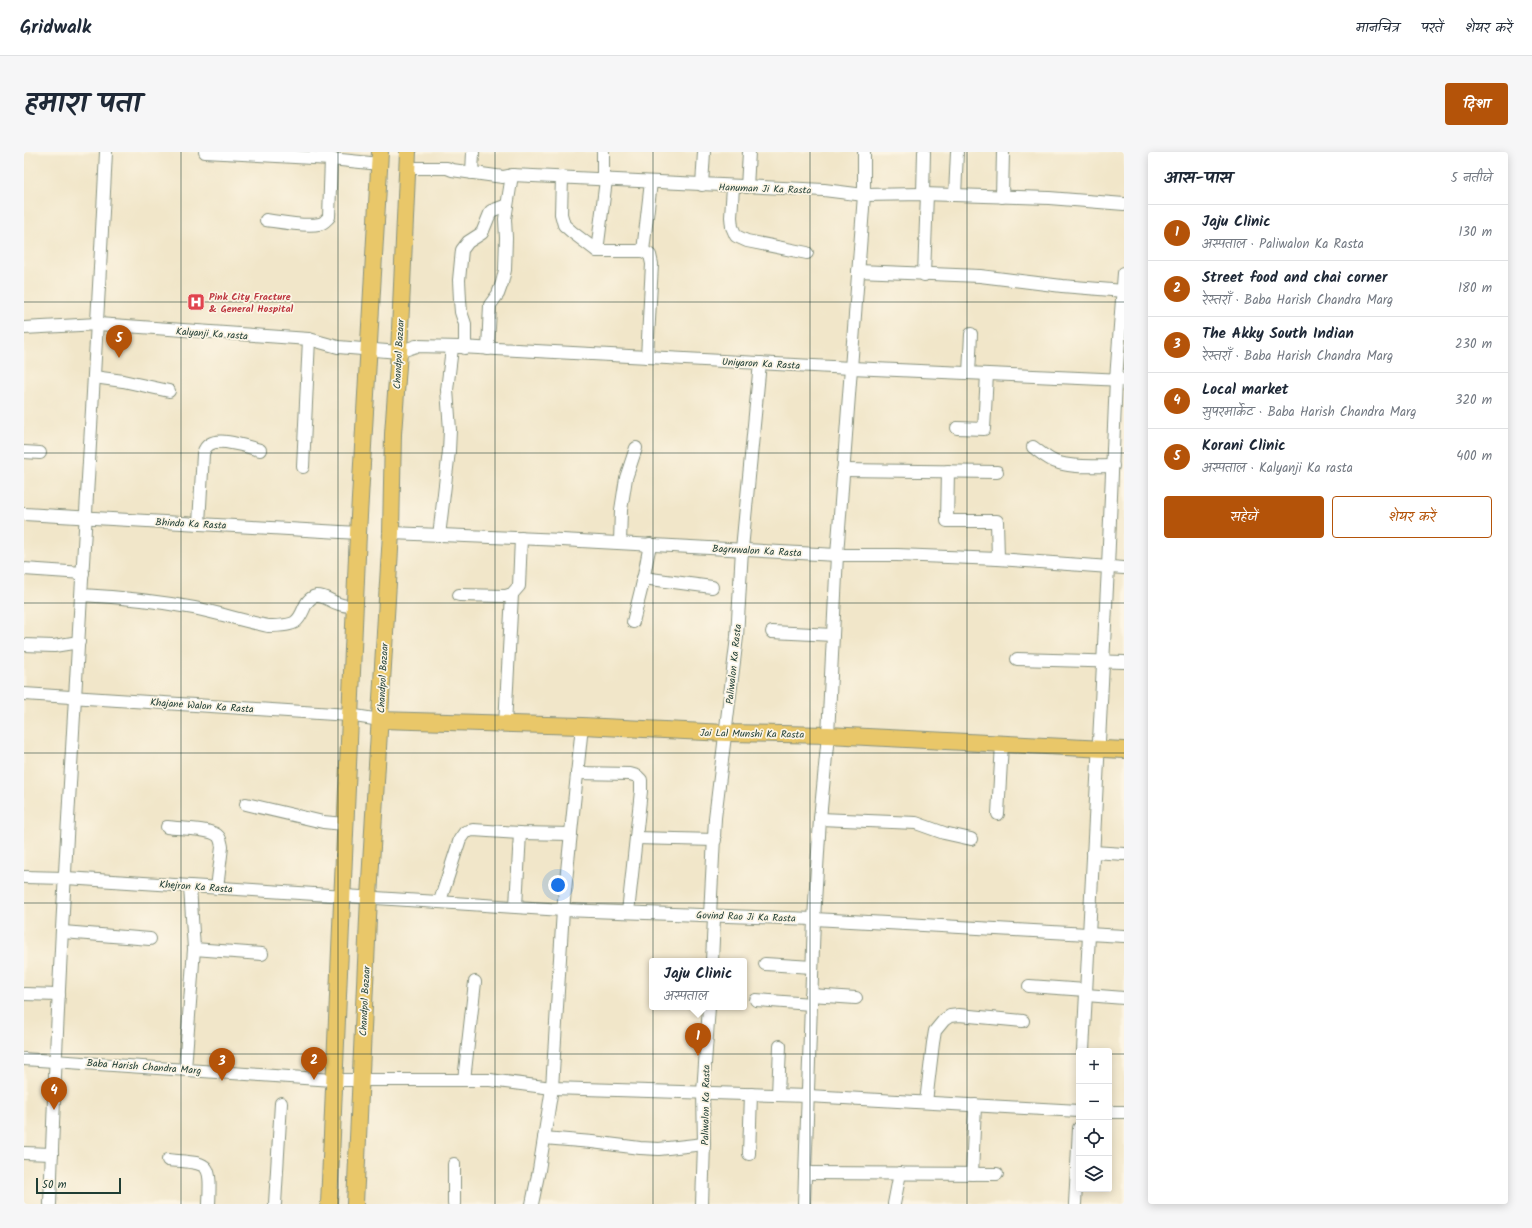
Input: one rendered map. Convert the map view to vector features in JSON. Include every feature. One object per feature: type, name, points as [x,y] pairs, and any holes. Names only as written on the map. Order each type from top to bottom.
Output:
[{"type":"main road","name":"Chandpol Bazaar","points":[[355,1204],[369,897],[391,533],[393,434],[399,352],[408,152]]},
{"type":"main road","points":[[329,1204],[354,606],[380,158]]},
{"type":"main road","name":"Jai Lal Munshi Ka Rasta","points":[[380,720],[582,726],[726,733],[828,735],[1124,750]]},
{"type":"street","points":[[50,1204],[55,1061],[75,696],[98,324],[106,152]]},
{"type":"street","points":[[205,152],[331,159],[380,158]]},
{"type":"street","points":[[472,173],[473,152]]},
{"type":"street","points":[[597,251],[604,180],[603,152]]},
{"type":"street","points":[[702,185],[704,152]]},
{"type":"street","points":[[747,187],[749,152]]},
{"type":"street","points":[[804,1204],[814,919],[820,819],[828,735],[837,555],[864,195],[864,152]]},
{"type":"street","points":[[924,152],[924,275]]},
{"type":"street","points":[[955,195],[956,152]]},
{"type":"street","points":[[1002,197],[1003,152]]},
{"type":"street","points":[[266,220],[311,225],[320,224],[326,221],[329,217],[331,159]]},
{"type":"street","name":"Hanuman Ji Ka Rasta","points":[[408,168],[447,168],[503,177],[512,174],[733,187],[824,190],[864,195],[925,194],[1049,198],[1124,204]]},
{"type":"street","points":[[488,349],[490,305],[498,294],[505,270],[506,205],[512,174]]},
{"type":"street","points":[[562,177],[561,214],[564,225],[597,251],[643,251],[650,255],[652,264],[647,357]]},
{"type":"street","points":[[643,251],[650,182]]},
{"type":"street","points":[[733,187],[731,217],[732,227],[736,236],[747,241],[808,253]]},
{"type":"street","points":[[465,348],[465,324],[461,312],[459,280],[462,250],[468,242],[482,233],[491,211],[506,205]]},
{"type":"street","points":[[858,271],[924,275],[980,276],[1062,286],[1123,291]]},
{"type":"street","points":[[1083,1048],[1113,466],[1120,379],[1124,273]]},
{"type":"street","name":"Kalyanji Ka rasta","points":[[24,328],[98,324],[309,339],[338,347],[399,352]]},
{"type":"street","points":[[969,373],[971,334]]},
{"type":"street","points":[[303,467],[309,339]]},
{"type":"street","name":"Uniyaron Ka Rasta","points":[[399,352],[416,346],[851,368],[1120,379]]},
{"type":"street","points":[[439,536],[449,451],[450,430],[447,390],[452,348]]},
{"type":"street","name":"Paliwalon Ka Rasta","points":[[712,958],[714,918],[710,915],[715,818],[737,637],[742,549],[760,363]]},
{"type":"street","points":[[957,428],[984,429],[987,374]]},
{"type":"street","points":[[94,377],[123,381],[169,391]]},
{"type":"street","points":[[199,523],[203,454],[206,447],[210,443],[222,441],[260,450]]},
{"type":"street","points":[[1033,447],[1059,463],[1113,466]]},
{"type":"street","points":[[620,543],[621,510],[626,478],[636,448]]},
{"type":"street","points":[[24,452],[40,453]]},
{"type":"street","points":[[843,470],[997,472]]},
{"type":"street","points":[[948,471],[947,521],[997,521],[998,559]]},
{"type":"street","name":"Bhindo Ka Rasta","points":[[24,514],[358,533]]},
{"type":"street","name":"Bagruwalon Ka Rasta","points":[[391,533],[650,544],[837,555],[897,555],[998,559],[1124,568]]},
{"type":"street","points":[[459,595],[506,596],[512,594],[519,586],[521,538]]},
{"type":"street","points":[[633,622],[650,544]]},
{"type":"street","points":[[24,569],[83,573]]},
{"type":"street","points":[[643,578],[712,587]]},
{"type":"street","points":[[505,724],[512,594]]},
{"type":"street","points":[[82,595],[108,596],[177,605],[268,626],[278,626],[295,622],[301,616],[307,602],[312,597],[324,597],[339,604],[354,606]]},
{"type":"street","points":[[772,632],[833,635]]},
{"type":"street","points":[[24,645],[54,646],[79,642]]},
{"type":"street","points":[[1017,659],[1124,662]]},
{"type":"street","name":"Khajane Walon Ka Rasta","points":[[24,694],[75,696],[349,715],[380,720]]},
{"type":"street","points":[[532,1204],[552,1088],[563,910],[582,726]]},
{"type":"street","points":[[998,814],[1002,744]]},
{"type":"street","points":[[576,773],[630,774],[637,776],[641,780],[628,912]]},
{"type":"street","points":[[246,804],[323,822],[344,824]]},
{"type":"street","points":[[820,819],[916,823],[944,833],[972,840]]},
{"type":"street","points":[[167,827],[210,832],[218,836],[221,840],[222,847],[217,888]]},
{"type":"street","points":[[440,901],[460,839],[465,832],[473,830],[571,834]]},
{"type":"street","points":[[516,906],[520,833]]},
{"type":"street","points":[[636,838],[715,840]]},
{"type":"street","points":[[1093,852],[1124,854]]},
{"type":"street","name":"Khejron Ka Rasta","points":[[24,878],[66,878],[369,897]]},
{"type":"street","points":[[185,1069],[194,949],[190,886]]},
{"type":"street","name":"Govind Rao Ji Ka Rasta","points":[[369,897],[563,910],[814,919],[1124,936]]},
{"type":"street","points":[[62,932],[150,939]]},
{"type":"street","points":[[194,949],[262,954]]},
{"type":"street","points":[[765,964],[812,967]]},
{"type":"street","points":[[464,1080],[475,982]]},
{"type":"street","points":[[1029,986],[1124,998]]},
{"type":"street","points":[[24,994],[59,995]]},
{"type":"street","points":[[756,1000],[856,998]]},
{"type":"street","name":"Paliwalon Ka Rasta","points":[[702,1204],[704,1144],[703,1092],[709,1010]]},
{"type":"street","points":[[926,1102],[935,1031],[944,1020],[950,1016],[959,1015],[1023,1021]]},
{"type":"street","points":[[778,1095],[780,1046]]},
{"type":"street","name":"Baba Harish Chandra Marg","points":[[24,1059],[333,1080],[490,1080],[552,1088],[808,1096],[1076,1111]]},
{"type":"street","points":[[749,1154],[751,1094]]},
{"type":"street","points":[[275,1204],[281,1103]]},
{"type":"street","points":[[972,1174],[975,1105]]},
{"type":"street","points":[[1112,1112],[1124,1112]]},
{"type":"street","points":[[544,1138],[659,1149],[704,1144]]},
{"type":"street","points":[[24,1153],[52,1154]]},
{"type":"street","points":[[1075,1204],[1078,1156]]},
{"type":"street","points":[[168,1160],[200,1163],[208,1169],[210,1177],[209,1204]]},
{"type":"street","points":[[454,1164],[454,1204]]},
{"type":"street","points":[[805,1173],[997,1174]]},
{"type":"street","points":[[894,1204],[900,1173]]},
{"type":"place","name":"Pink City Fracture & General Hospital","points":[[196,302]]},
{"type":"place","name":"Korani Clinic","points":[[119,358]]},
{"type":"place","name":"Jaju Clinic","points":[[698,1056]]},
{"type":"place","name":"Street food and chai corner","points":[[314,1080]]},
{"type":"place","name":"The Akky South Indian","points":[[222,1081]]},
{"type":"place","name":"Local market","points":[[54,1110]]}]
